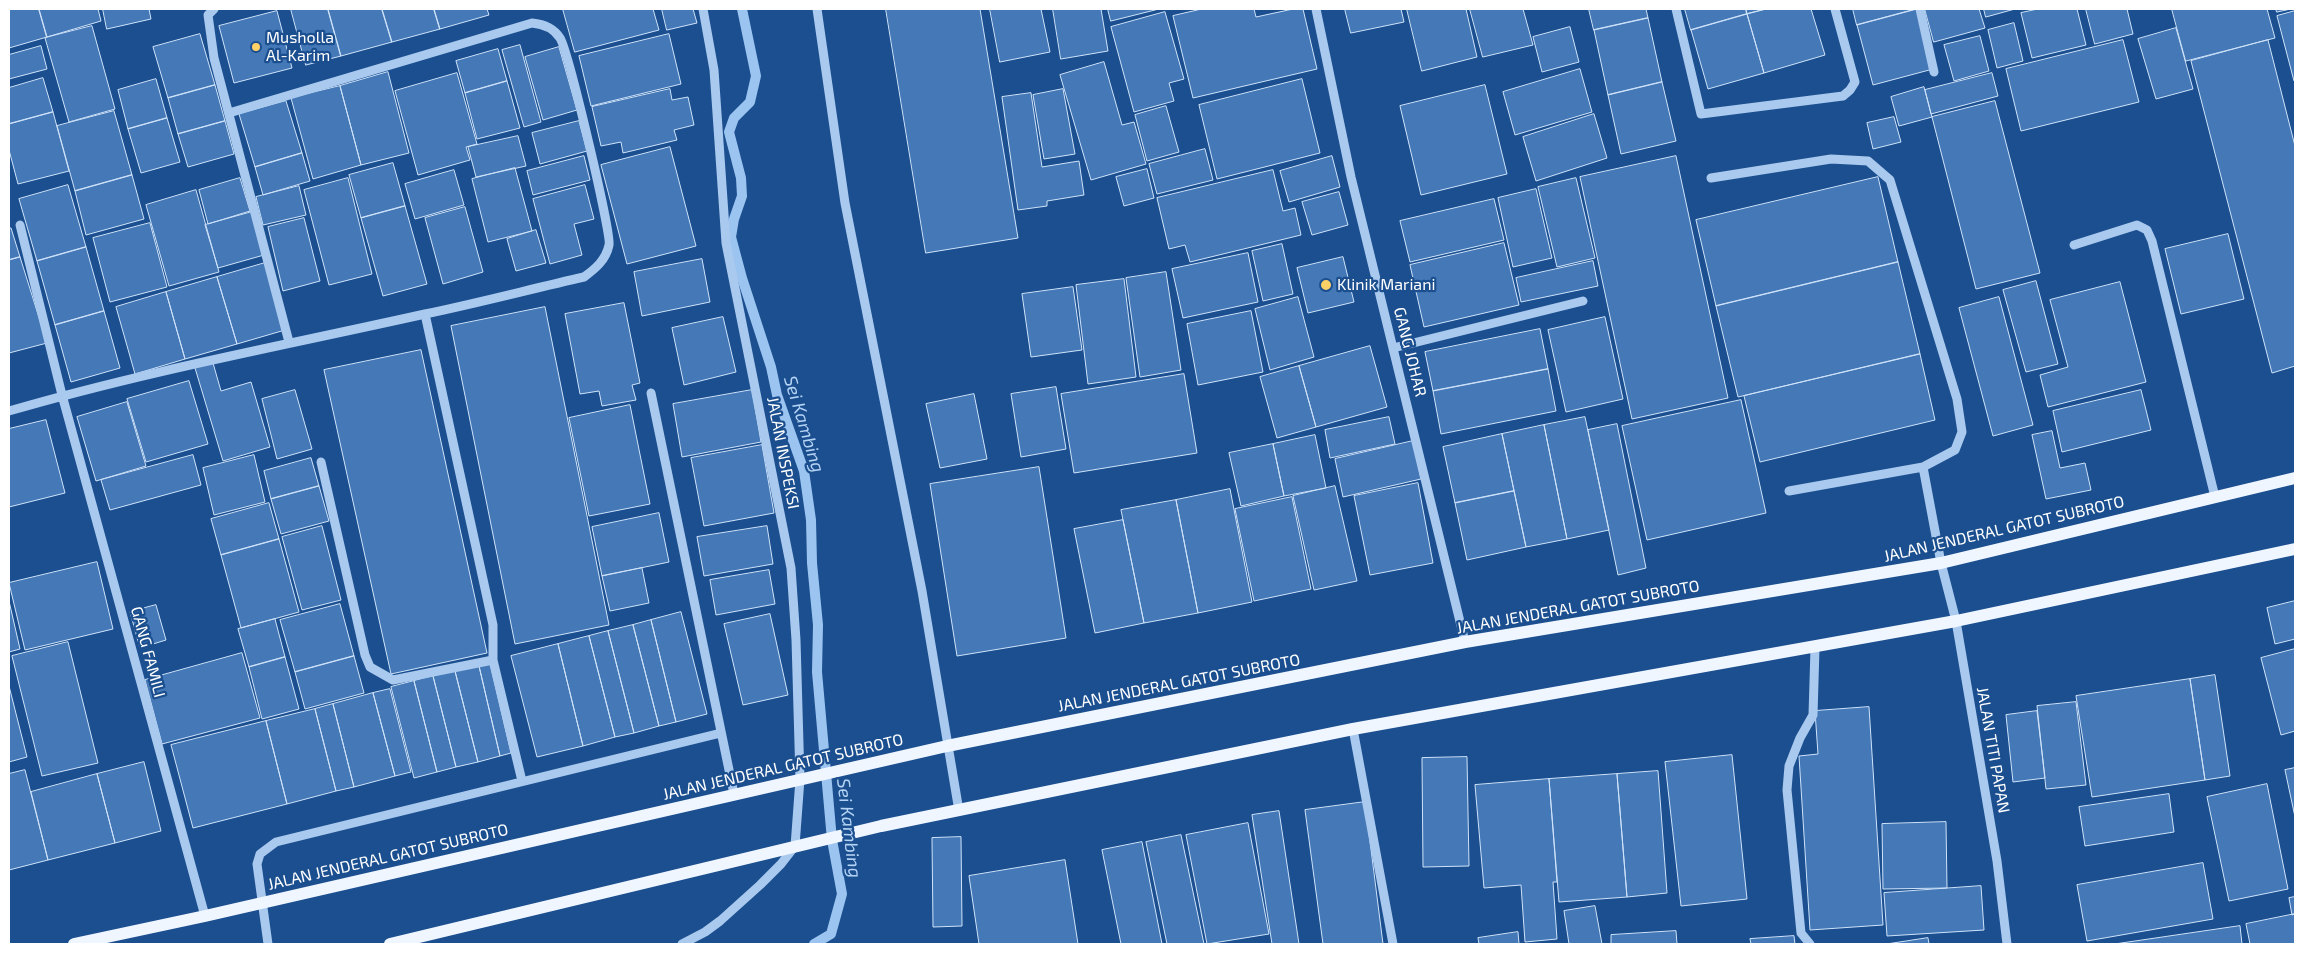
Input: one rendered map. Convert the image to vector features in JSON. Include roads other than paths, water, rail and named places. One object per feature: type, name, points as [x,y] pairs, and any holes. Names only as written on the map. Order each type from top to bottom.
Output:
[{"type":"main road","name":"JALAN JENDERAL GATOT SUBROTO","points":[[74,944],[205,916],[947,746],[1465,642],[1942,563],[2295,478]]},
{"type":"main road","points":[[390,944],[882,826],[1353,730],[1956,621],[2295,549]]},
{"type":"street","points":[[214,9],[208,15],[214,58],[290,342]]},
{"type":"street","name":"JALAN INSPEKSI","points":[[703,9],[714,70],[726,243],[791,568],[803,779],[799,845]]},
{"type":"street","points":[[817,9],[845,203],[922,591],[959,811]]},
{"type":"street","name":"GANG JOHAR","points":[[1316,9],[1352,177],[1465,642]]},
{"type":"street","points":[[1676,9],[1701,114],[1843,96],[1855,82],[1835,9]]},
{"type":"street","points":[[1920,9],[1934,72]]},
{"type":"street","points":[[9,411],[62,396],[290,342],[425,314],[584,277],[599,267],[610,244],[583,116],[560,39],[545,24],[532,23],[229,113]]},
{"type":"street","points":[[1711,178],[1830,159],[1868,161],[1890,180],[1957,399],[1962,432],[1955,450],[1923,467],[1789,491]]},
{"type":"street","name":"GANG FAMILI","points":[[20,225],[62,396],[205,916]]},
{"type":"street","points":[[2074,245],[2138,225],[2147,230],[2152,241],[2216,497]]},
{"type":"street","points":[[1393,348],[1583,301]]},
{"type":"street","points":[[425,314],[492,625],[493,660],[522,781]]},
{"type":"street","points":[[651,393],[734,794]]},
{"type":"street","points":[[321,462],[365,654],[370,666],[393,680],[493,660]]},
{"type":"street","name":"JALAN TITI PAPAN","points":[[1923,467],[1942,563],[1956,621],[1996,861],[2007,944]]},
{"type":"street","points":[[1810,944],[1801,933],[1788,790],[1789,766],[1800,738],[1813,715],[1815,648]]},
{"type":"street","points":[[1353,730],[1393,944]]},
{"type":"street","points":[[268,944],[257,864],[260,854],[276,842],[721,733]]},
{"type":"street","points":[[682,944],[705,932],[727,915],[799,845]]},
{"type":"waterway","name":"Sei Kambing","points":[[742,9],[756,76],[750,102],[734,118],[729,132],[741,178],[742,196],[734,219],[731,237],[742,278],[771,367],[777,395],[804,471],[811,520],[812,563],[818,625],[817,672],[832,840],[842,894],[831,934],[814,944]]},
{"type":"place","name":"Musholla Al-Karim","points":[[256,47]]},
{"type":"place","name":"Klinik Mariani","points":[[1326,285]]}]
